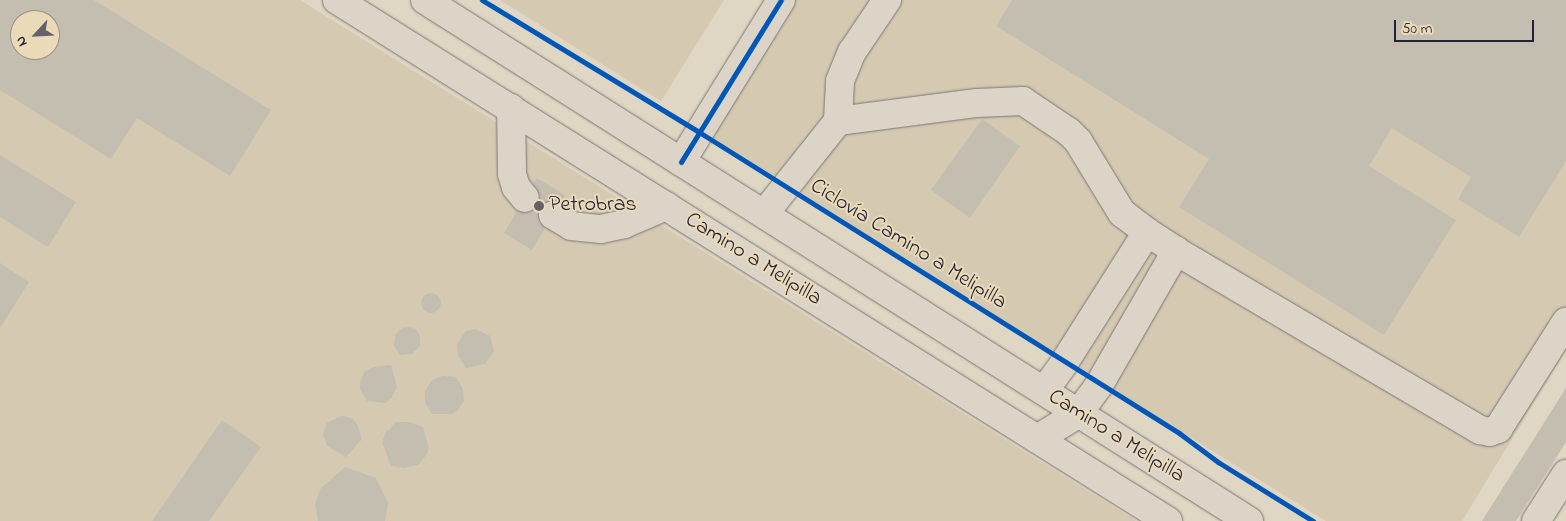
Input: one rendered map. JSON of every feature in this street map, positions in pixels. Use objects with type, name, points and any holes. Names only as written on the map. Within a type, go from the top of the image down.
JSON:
[{"type":"main road","name":"Camino a Melipilla","points":[[337,0],[1168,521]]},
{"type":"main road","points":[[681,162],[781,0]]},
{"type":"main road","points":[[764,214],[838,121],[840,81],[852,52],[887,0]]},
{"type":"main road","name":"Camino a Melipilla","points":[[433,2],[681,162],[1249,521]]},
{"type":"main road","points":[[838,121],[977,103],[1023,100],[1069,132],[1078,141],[1122,213],[1147,232],[1176,251],[1480,430],[1490,432],[1498,429],[1566,322]]},
{"type":"main road","points":[[511,108],[512,174],[516,187],[525,198]]},
{"type":"main road","points":[[553,215],[571,226],[601,230],[624,224],[666,206]]},
{"type":"main road","points":[[1044,391],[1064,363],[1147,232]]},
{"type":"main road","points":[[1037,439],[1078,414],[1098,384],[1176,251]]},
{"type":"main road","points":[[1536,521],[1566,474]]},
{"type":"shaded area","points":[[0,0],[300,0],[1136,521],[0,521]]},
{"type":"shaded area","points":[[500,0],[724,0],[661,101]]},
{"type":"shaded area","points":[[791,0],[1566,0],[1566,350],[1462,521],[1326,521],[703,136]]},
{"type":"building","points":[[0,0],[94,0],[271,110],[230,176],[137,118],[111,159],[0,90]]},
{"type":"building","points":[[1012,0],[1566,0],[1566,161],[1519,237],[1458,199],[1471,177],[1392,128],[1369,166],[1456,220],[1384,335],[1179,207],[1209,159],[996,26]]},
{"type":"building","points":[[982,119],[1020,146],[970,218],[931,190]]},
{"type":"building","points":[[0,155],[76,202],[48,247],[0,217]]},
{"type":"building","name":"Petrobras","points":[[537,178],[565,195],[561,202],[554,199],[546,201],[539,207],[537,214],[539,222],[545,228],[532,250],[504,233],[517,211],[528,213],[535,210],[539,204],[540,195],[533,183]]},
{"type":"building","points":[[0,263],[29,282],[0,328]]},
{"type":"building","points":[[431,293],[438,296],[441,303],[438,310],[431,313],[424,310],[421,303],[424,296]]},
{"type":"building","points":[[402,328],[416,329],[420,336],[420,346],[412,354],[400,355],[394,346],[395,335]]},
{"type":"building","points":[[476,329],[490,336],[494,351],[485,364],[466,368],[458,355],[457,344],[466,331]]},
{"type":"building","points":[[391,365],[397,387],[392,397],[386,403],[367,401],[360,389],[364,372],[374,367]]},
{"type":"building","points":[[443,376],[456,377],[463,389],[464,401],[457,411],[451,414],[432,414],[425,403],[425,391],[432,380]]},
{"type":"building","points":[[1566,388],[1566,442],[1516,521],[1482,521]]},
{"type":"building","points":[[344,416],[353,419],[358,426],[362,439],[346,457],[327,446],[323,434],[327,423]]},
{"type":"building","points":[[222,420],[261,447],[209,521],[152,521]]},
{"type":"building","points":[[395,422],[410,422],[423,427],[429,448],[427,454],[418,465],[405,468],[391,466],[382,442],[387,430]]},
{"type":"building","points":[[345,467],[376,478],[388,503],[385,521],[318,521],[315,504],[321,488]]},
{"type":"cycle path","name":"Ciclovía Camino a Melipilla","points":[[482,0],[699,132],[1179,433],[1218,462],[1313,521]]},
{"type":"cycle path","points":[[681,162],[781,0]]},
{"type":"place","name":"Petrobras","points":[[539,206]]}]
